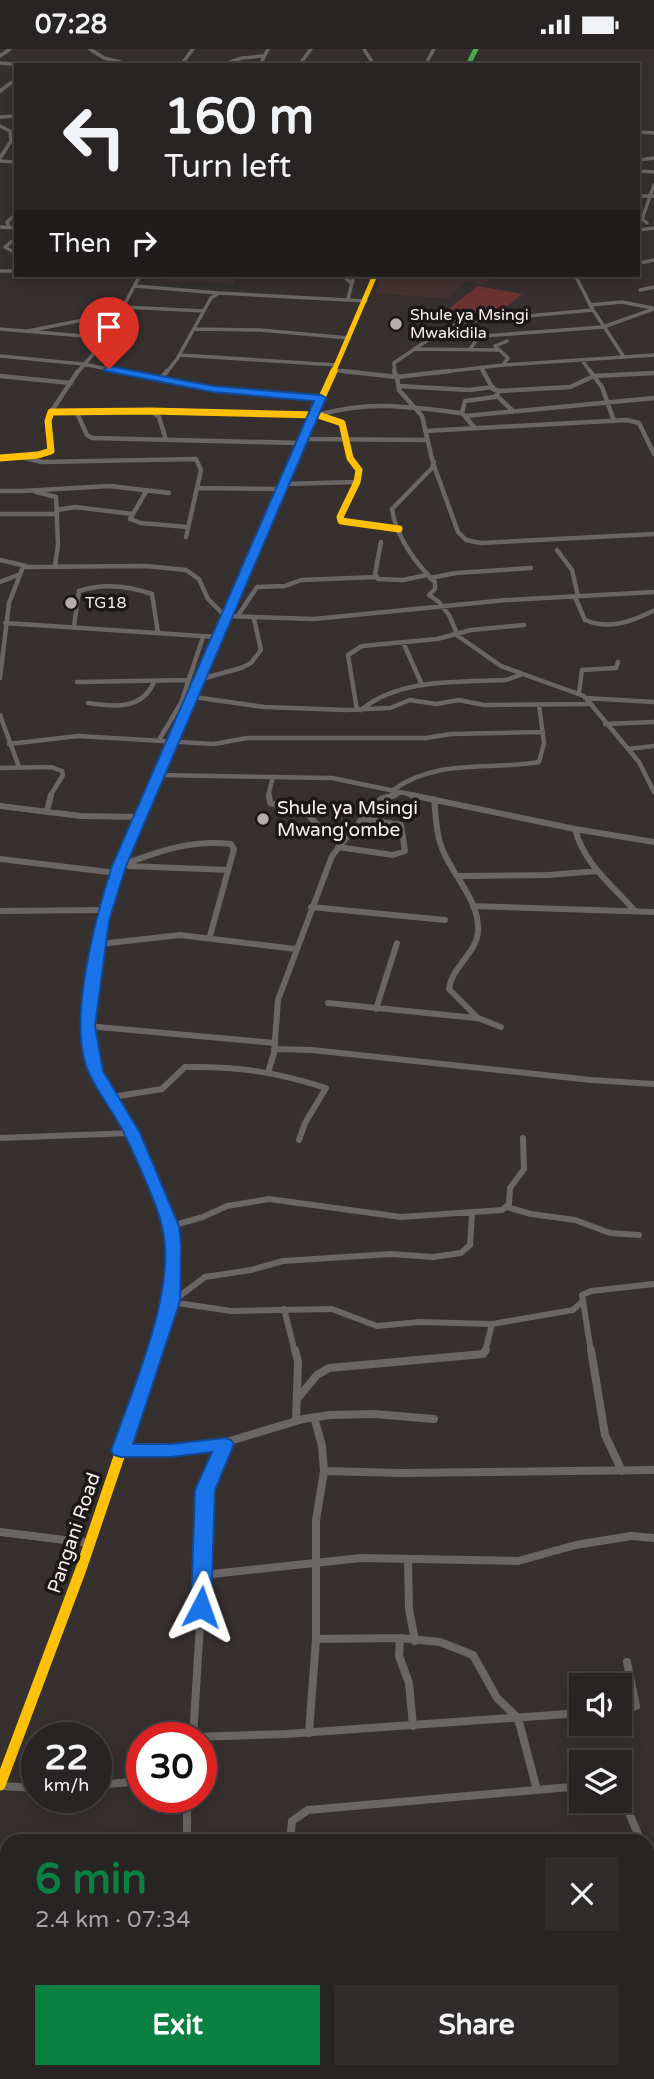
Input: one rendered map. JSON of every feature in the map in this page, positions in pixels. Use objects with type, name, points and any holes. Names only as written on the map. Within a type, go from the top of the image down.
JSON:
[{"type":"main road","name":"Pangani Road","points":[[0,1785],[89,1543],[171,1301],[171,1226],[132,1133],[92,1061],[87,1026],[105,910],[118,869],[218,637],[231,617],[282,487],[316,415],[334,367],[366,301],[374,277]]},
{"type":"main road","points":[[0,458],[51,451],[48,421],[51,412],[316,415],[342,423],[350,458],[359,470],[340,517],[341,521],[399,529]]},
{"type":"street","points":[[0,56],[10,49]]},
{"type":"street","points":[[90,49],[104,58],[124,63]]},
{"type":"street","points":[[261,63],[267,50],[274,49]]},
{"type":"street","points":[[227,63],[263,56]]},
{"type":"street","points":[[0,129],[14,131]]},
{"type":"street","points":[[0,159],[10,142],[10,131]]},
{"type":"street","points":[[0,142],[10,142]]},
{"type":"street","points":[[654,185],[642,219],[654,226]]},
{"type":"street","points":[[9,227],[7,222],[14,216]]},
{"type":"street","points":[[640,223],[647,223]]},
{"type":"street","points":[[0,227],[14,228]]},
{"type":"street","points":[[14,240],[5,247],[14,252]]},
{"type":"street","points":[[51,412],[83,364],[107,338],[139,277]]},
{"type":"street","points":[[344,277],[351,283]]},
{"type":"street","points":[[348,299],[353,277]]},
{"type":"street","points":[[576,277],[590,305],[624,357]]},
{"type":"street","points":[[135,286],[146,289],[366,301]]},
{"type":"street","points":[[640,290],[654,286]]},
{"type":"street","points":[[130,293],[146,289]]},
{"type":"street","points":[[160,380],[180,355],[211,298],[219,293]]},
{"type":"street","points":[[590,305],[622,302],[654,309]]},
{"type":"street","points":[[28,331],[78,321],[123,307],[204,311]]},
{"type":"street","points":[[470,349],[476,340],[483,336],[534,335],[604,327],[633,319],[654,309]]},
{"type":"street","points":[[593,310],[490,321],[469,320],[442,331],[394,363],[393,369],[401,395],[421,413],[427,440],[459,534],[473,543],[654,534]]},
{"type":"street","points":[[0,329],[107,338]]},
{"type":"street","points":[[194,329],[261,330],[349,338]]},
{"type":"street","points":[[503,365],[508,358],[495,346],[506,341]]},
{"type":"street","points":[[415,349],[500,350]]},
{"type":"street","points":[[180,355],[334,367],[397,377],[503,365],[654,355]]},
{"type":"street","points":[[0,356],[83,364],[229,391],[321,398]]},
{"type":"street","points":[[582,360],[594,376],[614,421]]},
{"type":"street","points":[[481,367],[513,411]]},
{"type":"street","points":[[475,428],[463,414],[465,401],[498,393],[570,387],[594,376],[654,373]]},
{"type":"street","points":[[0,376],[71,383]]},
{"type":"street","points":[[398,386],[469,390],[493,387]]},
{"type":"street","points":[[316,415],[349,407],[414,407],[463,414],[654,398]]},
{"type":"street","points":[[77,413],[87,435],[92,438],[427,440]]},
{"type":"street","points":[[155,414],[166,440]]},
{"type":"street","points":[[425,431],[614,421],[639,423],[654,454]]},
{"type":"street","points":[[22,457],[42,462],[196,459],[201,470],[186,537]]},
{"type":"street","points":[[434,462],[432,468],[392,509],[392,517],[410,554],[436,587],[429,595],[442,607],[457,634],[501,666],[520,675],[579,693],[639,762],[654,792]]},
{"type":"street","points":[[197,488],[282,487],[356,482]]},
{"type":"street","points":[[0,491],[110,486],[169,493]]},
{"type":"street","points":[[147,490],[130,519],[141,523],[187,527]]},
{"type":"street","points":[[22,491],[55,497],[58,545],[55,566]]},
{"type":"street","points":[[0,514],[57,512],[75,507],[133,514]]},
{"type":"street","points":[[377,577],[376,562],[381,542]]},
{"type":"street","points":[[557,550],[572,570],[585,620],[592,623],[635,621],[653,611]]},
{"type":"street","points":[[0,560],[28,566],[146,566],[186,570],[199,579],[208,599],[231,617],[254,619],[334,617],[654,592]]},
{"type":"street","points":[[0,678],[5,623],[18,575],[21,568],[28,566]]},
{"type":"street","points":[[231,617],[260,586],[285,586],[301,580],[377,577],[384,580],[403,580],[531,568]]},
{"type":"street","points":[[0,582],[18,575]]},
{"type":"street","points":[[74,626],[79,591],[87,587],[107,587],[152,594],[153,617],[158,633]]},
{"type":"street","points":[[201,679],[251,663],[261,650],[254,619]]},
{"type":"street","points":[[5,623],[218,637]]},
{"type":"street","points":[[359,710],[348,655],[362,646],[450,637],[471,630],[524,625]]},
{"type":"street","points":[[159,740],[181,703],[203,637]]},
{"type":"street","points":[[403,642],[422,685]]},
{"type":"street","points":[[579,693],[582,670],[616,668],[618,662]]},
{"type":"street","points":[[359,710],[372,700],[422,685],[506,680],[520,675]]},
{"type":"street","points":[[78,682],[188,680]]},
{"type":"street","points":[[88,703],[131,705],[145,698],[154,682]]},
{"type":"street","points":[[194,697],[264,706],[359,710],[390,708],[410,700],[436,704],[459,700],[484,705],[539,705],[587,701],[654,702]]},
{"type":"street","points":[[393,790],[404,779],[436,769],[480,765],[515,767],[539,762],[545,756],[539,705]]},
{"type":"street","points":[[0,715],[1,728],[19,760],[19,767]]},
{"type":"street","points":[[605,724],[654,722]]},
{"type":"street","points":[[9,744],[78,736],[214,744],[247,738],[426,738],[452,734],[543,732]]},
{"type":"street","points":[[628,749],[654,747]]},
{"type":"street","points":[[0,768],[51,767],[62,771],[63,775],[51,794],[47,811]]},
{"type":"street","points":[[159,775],[332,778],[575,829],[654,842]]},
{"type":"street","points":[[273,777],[268,797],[270,803],[305,813],[317,824]]},
{"type":"street","points":[[269,1069],[275,1060],[274,1019],[278,1000],[311,907],[338,847],[381,799],[402,793]]},
{"type":"street","points":[[434,799],[440,844],[473,906],[479,928],[477,938],[449,980],[450,989],[478,1018]]},
{"type":"street","points":[[0,806],[141,817]]},
{"type":"street","points":[[338,847],[393,855],[405,851],[401,825],[363,819]]},
{"type":"street","points":[[575,829],[576,841],[586,860],[634,910]]},
{"type":"street","points":[[118,869],[172,846],[222,841],[231,844],[234,849],[210,936]]},
{"type":"street","points":[[0,859],[118,869],[228,870]]},
{"type":"street","points":[[459,876],[550,875],[598,871]]},
{"type":"street","points":[[473,906],[654,912]]},
{"type":"street","points":[[311,907],[444,920]]},
{"type":"street","points":[[0,911],[105,910]]},
{"type":"street","points":[[100,944],[180,935],[210,936],[296,949]]},
{"type":"street","points":[[376,1009],[397,943]]},
{"type":"street","points":[[328,1003],[478,1018],[501,1027]]},
{"type":"street","points":[[87,1026],[591,1080],[654,1084]]},
{"type":"street","points":[[112,1097],[162,1089],[168,1086],[179,1069],[185,1067],[269,1069],[292,1074],[306,1083],[326,1088],[305,1123],[299,1140]]},
{"type":"street","points":[[0,1138],[132,1133]]},
{"type":"street","points":[[507,1207],[510,1188],[524,1169],[523,1138]]},
{"type":"street","points":[[171,1226],[203,1217],[227,1206],[269,1199],[401,1217],[472,1214],[507,1207],[531,1214],[575,1220],[611,1233],[639,1235]]},
{"type":"street","points":[[171,1301],[205,1277],[251,1270],[283,1261],[391,1254],[433,1258],[461,1253],[470,1245],[472,1214]]},
{"type":"street","points":[[622,1471],[605,1434],[582,1295],[591,1291],[654,1284]]},
{"type":"street","points":[[171,1301],[231,1311],[332,1309],[372,1326],[421,1322],[492,1324],[555,1315],[573,1310],[583,1301]]},
{"type":"street","points":[[284,1308],[298,1361],[296,1420]]},
{"type":"street","points":[[297,1399],[317,1375],[329,1369],[483,1354],[492,1324]]},
{"type":"street","points":[[121,1451],[171,1450],[225,1444],[278,1430],[296,1420],[314,1417],[372,1413],[434,1419]]},
{"type":"street","points":[[309,1733],[316,1639],[316,1520],[324,1471],[322,1446],[314,1417]]},
{"type":"street","points":[[194,1722],[205,1490],[225,1444]]},
{"type":"street","points":[[324,1471],[654,1470]]},
{"type":"street","points":[[0,1532],[89,1543]]},
{"type":"street","points":[[203,1575],[361,1558],[518,1561],[576,1545],[631,1536],[654,1538]]},
{"type":"street","points":[[408,1559],[410,1609],[415,1641]]},
{"type":"street","points":[[316,1639],[400,1637],[415,1641],[440,1642],[473,1655],[497,1698],[518,1718],[537,1790]]},
{"type":"street","points":[[400,1637],[399,1656],[409,1683],[413,1726]]},
{"type":"street","points":[[627,1662],[629,1673]]},
{"type":"street","points":[[632,1686],[636,1706],[632,1709]]},
{"type":"street","points":[[217,1736],[309,1733],[569,1714]]},
{"type":"street","points":[[0,1785],[21,1787]]},
{"type":"street","points":[[290,1834],[289,1822],[293,1816],[308,1810],[569,1787]]},
{"type":"street","points":[[187,1813],[187,1834]]},
{"type":"street","points":[[630,1813],[638,1834]]},
{"type":"shaded area","points":[[165,277],[233,277],[234,284],[197,281],[168,283]]},
{"type":"shaded area","points":[[380,277],[495,277],[484,284],[465,281],[448,299],[376,293]]},
{"type":"shaded area","points":[[478,286],[522,294],[492,319],[447,310]]},
{"type":"traffic: fast","points":[[469,63],[476,49]]},
{"type":"traffic: fast","points":[[96,962],[102,921],[120,863],[298,450]]},
{"type":"traffic: slow","points":[[298,450],[374,277]]},
{"type":"traffic: slow","points":[[0,458],[38,455],[51,451],[48,421],[51,412],[151,411],[318,415],[342,423],[350,458],[359,470],[357,482],[340,517],[341,521],[399,529]]},
{"type":"traffic: slow","points":[[0,1785],[81,1569],[166,1318]]},
{"type":"traffic: jam","points":[[96,962],[87,1033],[95,1071],[132,1133],[171,1226],[171,1302],[166,1318]]},
{"type":"place","name":"Shule ya Msingi Mwakidila","points":[[396,324]]},
{"type":"place","name":"TG18","points":[[71,603]]},
{"type":"place","name":"Shule ya Msingi Mwang'ombe","points":[[263,819]]},
{"type":"route","points":[[109,369],[197,387],[321,398],[119,866],[102,921],[87,1026],[95,1071],[132,1133],[171,1226],[171,1301],[164,1315],[121,1451],[171,1450],[225,1444],[205,1490],[201,1607]]}]
